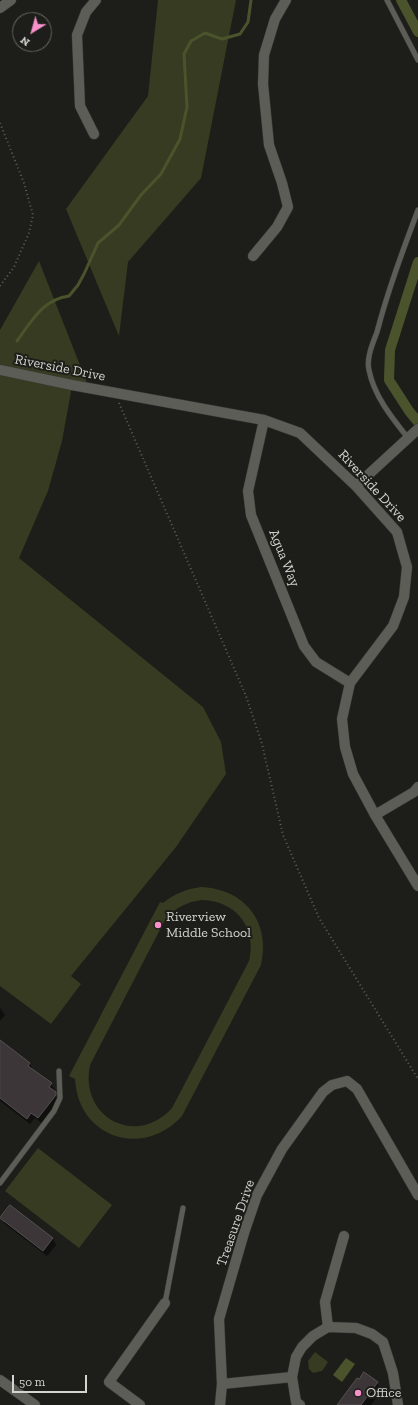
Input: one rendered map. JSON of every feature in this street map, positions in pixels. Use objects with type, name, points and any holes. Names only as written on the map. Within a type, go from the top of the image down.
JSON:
[{"type":"street","points":[[0,8],[10,0]]},
{"type":"street","points":[[94,134],[80,106],[77,35],[86,12],[96,0]]},
{"type":"street","points":[[253,256],[277,227],[288,207],[282,183],[269,145],[263,84],[264,55],[275,19],[286,0]]},
{"type":"street","name":"Riverside Drive","points":[[0,370],[264,420],[300,434],[356,486],[397,532],[407,567],[404,597],[393,626],[350,683],[342,719],[345,747],[353,774],[374,815],[418,886]]},
{"type":"street","name":"Agua Way","points":[[264,420],[248,491],[252,515],[304,646],[316,662],[350,683]]},
{"type":"street","points":[[356,486],[418,429]]},
{"type":"street","points":[[374,815],[414,792],[418,787]]},
{"type":"street","name":"Treasure Drive","points":[[220,1405],[222,1384],[219,1319],[244,1233],[257,1195],[282,1149],[322,1092],[332,1085],[347,1081],[357,1089],[418,1195]]},
{"type":"street","points":[[328,1327],[324,1302],[344,1236]]},
{"type":"street","points":[[140,1405],[109,1382],[165,1303]]},
{"type":"street","points":[[300,1405],[296,1402],[292,1377],[296,1357],[302,1347],[313,1336],[328,1327],[356,1328],[372,1334],[383,1342],[393,1373],[398,1405]]},
{"type":"street","points":[[222,1384],[292,1377]]},
{"type":"street","points":[[0,1380],[35,1405]]},
{"type":"lane","points":[[387,0],[418,60]]},
{"type":"lane","points":[[408,438],[391,416],[379,396],[373,385],[368,368],[370,354],[383,308],[396,268],[418,210]]},
{"type":"lane","points":[[0,1183],[54,1110],[60,1098],[60,1071]]},
{"type":"lane","points":[[165,1303],[183,1208]]},
{"type":"path","points":[[0,123],[24,182],[33,215],[29,233],[14,267],[0,286]]},
{"type":"path","points":[[115,393],[246,696],[262,744],[283,835],[319,918],[418,1079]]},
{"type":"shaded area","points":[[158,0],[236,0],[201,178],[128,262],[119,336],[66,209],[148,96]]},
{"type":"shaded area","points":[[39,261],[89,388],[72,386],[62,441],[48,491],[19,558],[203,707],[221,742],[226,774],[176,847],[71,976],[81,984],[51,1024],[0,986],[0,330]]},
{"type":"shaded area","points":[[201,887],[217,889],[230,894],[242,901],[251,911],[258,922],[262,935],[263,949],[261,965],[182,1116],[166,1129],[149,1137],[132,1139],[115,1136],[100,1128],[88,1116],[79,1099],[75,1079],[69,1076],[160,902],[163,903],[171,897]],"holes":[[[202,900],[225,905],[234,911],[247,927],[251,949],[249,961],[172,1108],[158,1120],[142,1125],[127,1126],[113,1121],[102,1112],[93,1099],[89,1083],[90,1065],[166,918],[178,908],[192,902]]]},
{"type":"shaded area","points":[[38,1148],[112,1205],[79,1248],[5,1191]]},
{"type":"shaded area","points":[[315,1352],[328,1362],[322,1371],[313,1373],[309,1369],[308,1361]]},
{"type":"shaded area","points":[[346,1358],[355,1364],[342,1382],[333,1375]]},
{"type":"building","points":[[0,1040],[30,1063],[28,1066],[52,1083],[49,1087],[56,1092],[56,1095],[38,1118],[31,1113],[27,1119],[0,1098]]},
{"type":"building","points":[[10,1205],[53,1238],[43,1251],[0,1218]]},
{"type":"building","name":"Office","points":[[364,1372],[378,1382],[361,1405],[337,1405],[357,1378],[359,1379]]},
{"type":"waterway","points":[[17,341],[38,312],[52,302],[69,296],[78,285],[98,243],[119,225],[141,195],[161,174],[180,139],[187,107],[184,54],[191,41],[205,33],[222,39],[240,34],[248,22],[251,0]]},
{"type":"waterway","points":[[401,0],[418,32]]},
{"type":"waterway","points":[[418,262],[390,350],[389,380],[418,422]]},
{"type":"place","name":"Riverview Middle School","points":[[158,925]]},
{"type":"place","name":"Office","points":[[358,1393]]}]
